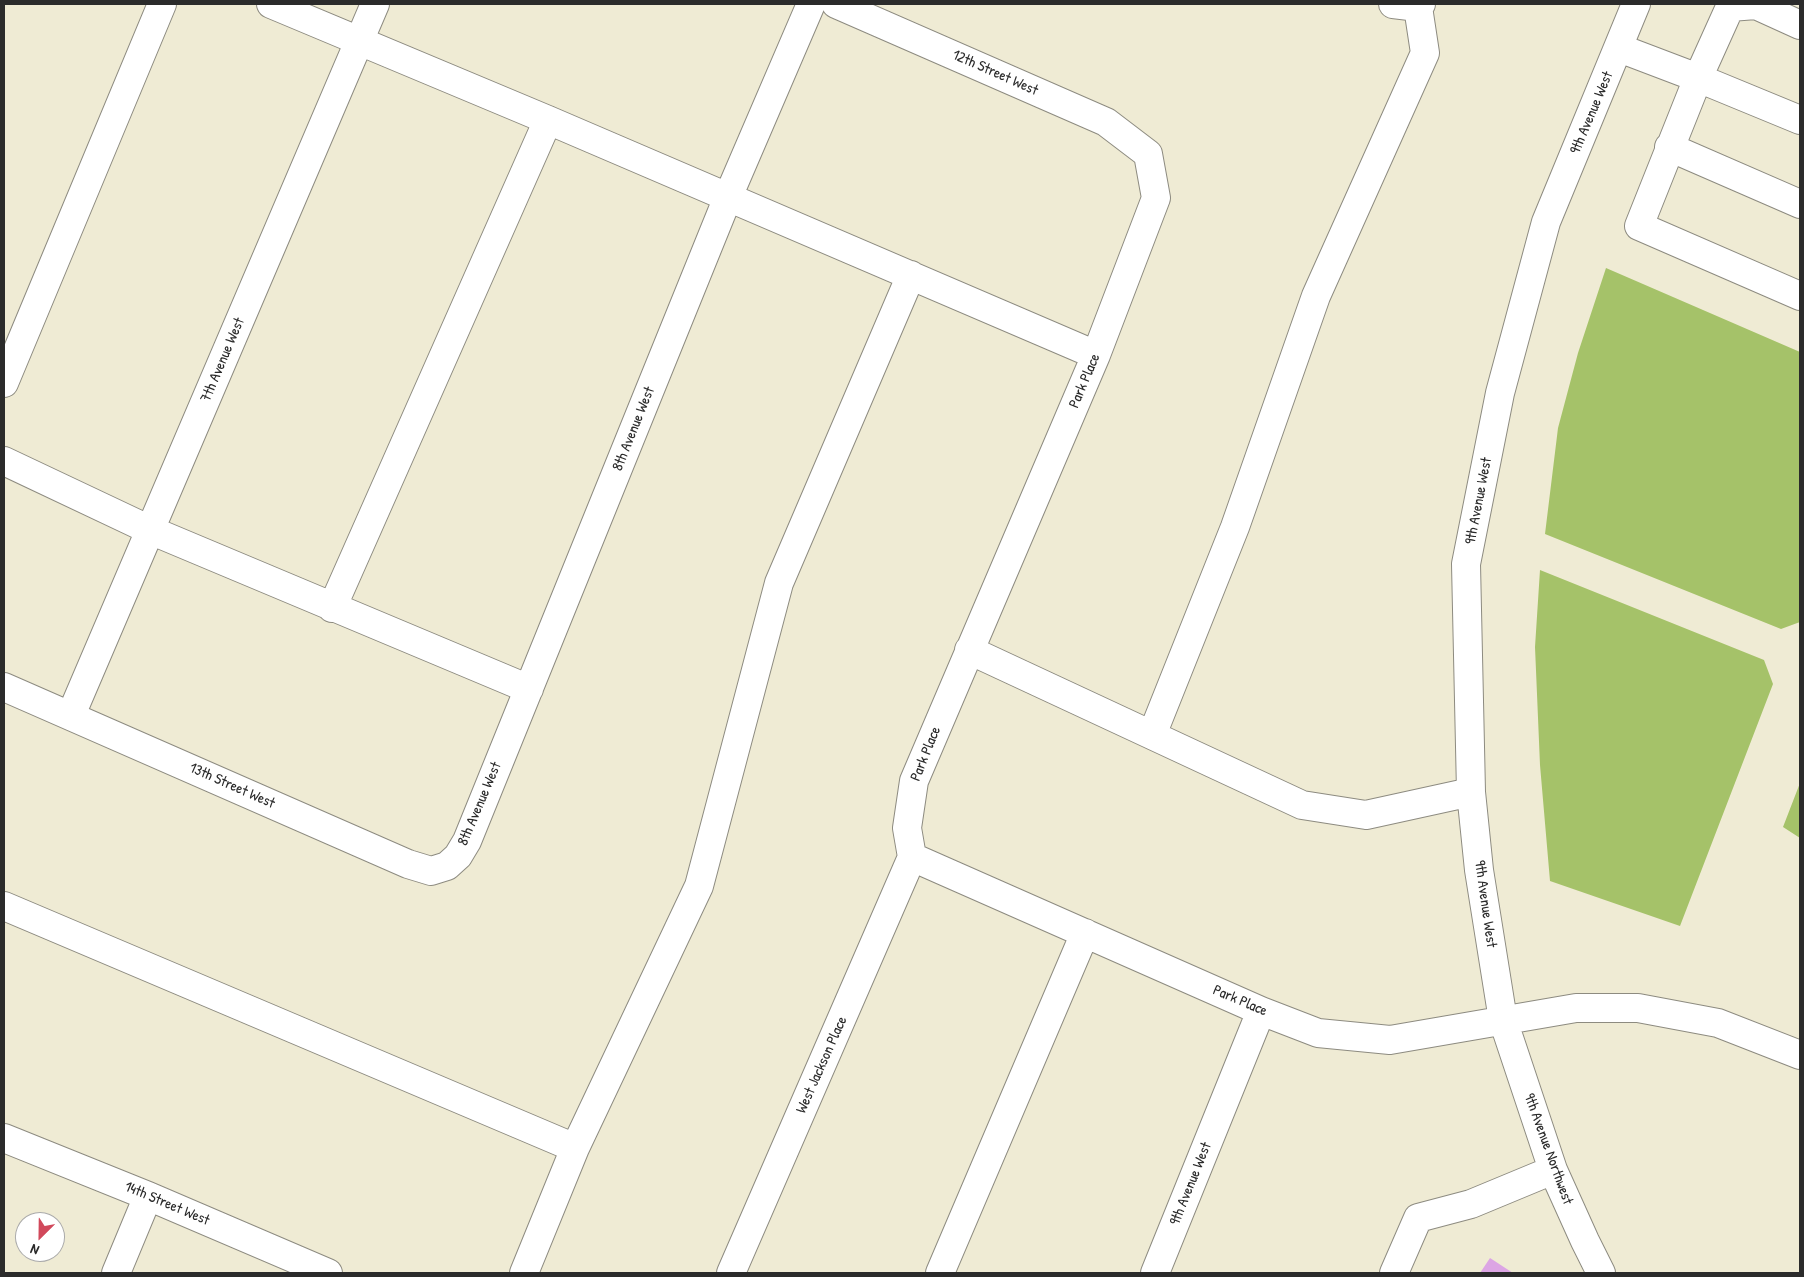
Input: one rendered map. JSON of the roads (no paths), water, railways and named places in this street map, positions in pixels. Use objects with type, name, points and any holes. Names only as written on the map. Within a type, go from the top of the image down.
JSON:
[{"type":"street","points":[[4,383],[162,4]]},
{"type":"street","points":[[271,4],[548,120],[1096,355]]},
{"type":"street","name":"7th Avenue West","points":[[71,715],[375,4]]},
{"type":"street","name":"8th Avenue West","points":[[458,856],[467,841],[728,197],[811,4]]},
{"type":"street","name":"12th Street West","points":[[836,4],[1106,122],[1148,154]]},
{"type":"street","name":"9th Avenue West","points":[[1503,1020],[1479,870],[1471,792],[1466,564],[1500,393],[1546,222],[1636,4]]},
{"type":"street","points":[[1152,735],[1235,527],[1316,296],[1425,53],[1411,5]]},
{"type":"street","points":[[1800,25],[1756,5],[1730,7],[1698,78],[1639,226],[1800,296]]},
{"type":"street","points":[[1619,48],[1800,120]]},
{"type":"street","points":[[332,608],[548,120]]},
{"type":"street","points":[[1670,147],[1800,204]]},
{"type":"street","name":"Park Place","points":[[1148,154],[1156,198],[1096,355],[914,781],[907,828],[912,857],[1261,1011],[1318,1033],[1390,1040],[1576,1008],[1638,1008],[1718,1023],[1800,1056]]},
{"type":"street","points":[[524,1273],[575,1148],[699,886],[779,583],[910,275]]},
{"type":"street","points":[[4,461],[150,530],[528,689]]},
{"type":"street","points":[[970,650],[1302,805],[1366,816],[1471,792]]},
{"type":"street","name":"13th Street West","points":[[4,688],[71,715],[408,864],[431,871],[447,866],[458,856]]},
{"type":"street","name":"West Jackson Place","points":[[731,1273],[912,857]]},
{"type":"street","points":[[4,906],[575,1148]]},
{"type":"street","points":[[940,1273],[1085,933]]},
{"type":"street","name":"9th Avenue West","points":[[1155,1273],[1261,1011]]},
{"type":"street","name":"9th Avenue Northwest","points":[[1503,1020],[1553,1170],[1601,1273]]},
{"type":"street","name":"14th Street West","points":[[4,1138],[148,1196],[328,1273]]},
{"type":"street","points":[[1394,1273],[1418,1218],[1471,1204],[1553,1170]]},
{"type":"street","points":[[116,1273],[148,1196]]}]
